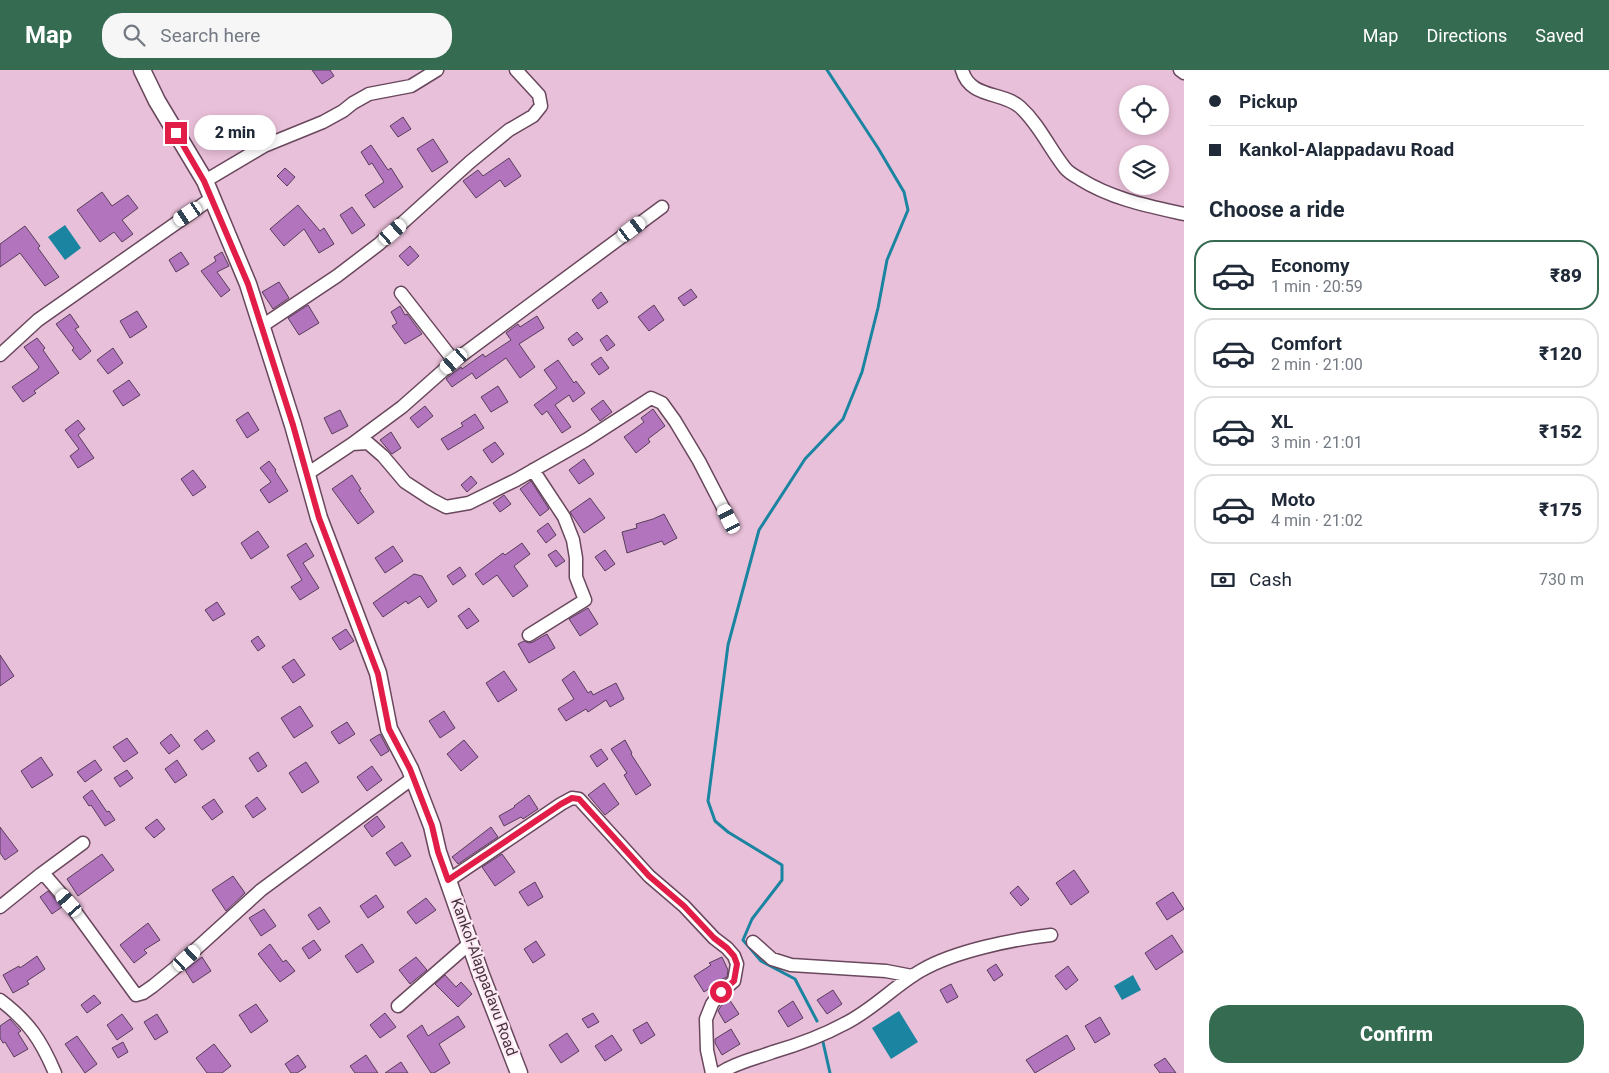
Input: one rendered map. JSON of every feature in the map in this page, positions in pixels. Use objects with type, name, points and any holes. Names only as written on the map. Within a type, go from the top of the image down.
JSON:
[{"type":"main road","name":"Kankol-Alappadavu Road","points":[[142,70],[157,101],[204,181],[248,284],[319,518],[378,674],[389,729],[413,778],[432,826],[438,852],[470,943],[519,1073]]},
{"type":"street","points":[[204,181],[264,146],[323,122],[370,94],[411,86],[437,70]]},
{"type":"street","points":[[262,326],[337,276],[380,244],[470,162],[509,130],[533,116],[542,106],[539,95],[516,70]]},
{"type":"street","points":[[962,70],[965,80],[973,88],[1018,106],[1036,125],[1066,170],[1083,181],[1118,198],[1184,214]]},
{"type":"street","points":[[1180,70],[1184,73]]},
{"type":"street","points":[[0,355],[38,320],[212,198]]},
{"type":"street","points":[[306,474],[352,444],[402,407],[454,361],[662,207]]},
{"type":"street","points":[[401,293],[454,361]]},
{"type":"street","points":[[352,444],[368,443],[383,456],[406,482],[446,507],[468,503],[533,470],[586,440],[651,398],[662,403],[675,421],[729,519]]},
{"type":"street","points":[[529,635],[584,600],[576,577],[576,558],[573,540],[564,517],[533,470]]},
{"type":"street","points":[[43,873],[69,903],[136,995],[143,993],[161,980],[261,890],[413,778]]},
{"type":"street","points":[[448,880],[552,809],[572,798],[579,799],[649,876],[684,906],[734,956],[737,964],[734,981],[721,992],[712,1004],[706,1019],[707,1050],[712,1073]]},
{"type":"street","points":[[0,907],[83,844]]},
{"type":"street","points":[[720,1073],[749,1058],[798,1044],[845,1024],[912,976],[941,960],[1001,944],[1051,935]]},
{"type":"street","points":[[753,942],[772,959],[791,966],[886,971],[912,976]]},
{"type":"street","points":[[398,1006],[470,943]]},
{"type":"street","points":[[1,1002],[30,1027],[44,1046],[55,1073]]},
{"type":"water","points":[[65,225],[81,248],[65,260],[48,237]]},
{"type":"water","points":[[1133,975],[1141,990],[1122,1000],[1114,986]]},
{"type":"water","points":[[899,1011],[918,1042],[891,1059],[872,1028]]},
{"type":"building","points":[[312,70],[330,70],[334,76],[322,84]]},
{"type":"building","points":[[403,117],[411,129],[398,137],[390,126]]},
{"type":"building","points":[[433,139],[448,162],[432,172],[417,149]]},
{"type":"building","points":[[371,145],[388,170],[391,168],[403,187],[374,208],[365,195],[384,182],[372,163],[369,165],[361,152]]},
{"type":"building","points":[[509,158],[521,176],[505,187],[500,180],[476,198],[463,181],[478,170],[483,176]]},
{"type":"building","points":[[285,168],[295,177],[287,186],[277,176]]},
{"type":"building","points":[[102,192],[112,206],[128,195],[138,208],[122,220],[133,234],[122,242],[114,232],[100,242],[77,210]]},
{"type":"building","points":[[298,205],[320,231],[324,228],[334,244],[319,253],[304,229],[284,246],[270,229]]},
{"type":"building","points":[[352,207],[365,225],[352,234],[340,215]]},
{"type":"building","points":[[25,226],[59,277],[45,286],[20,253],[0,267],[0,244]]},
{"type":"building","points":[[410,246],[419,256],[408,266],[399,256]]},
{"type":"building","points":[[181,252],[189,264],[176,272],[169,260]]},
{"type":"building","points":[[222,252],[229,266],[217,272],[230,290],[221,297],[201,271],[216,261],[214,257]]},
{"type":"building","points":[[279,282],[289,298],[273,309],[262,292]]},
{"type":"building","points":[[691,289],[697,297],[684,306],[678,298]]},
{"type":"building","points":[[601,292],[608,302],[598,309],[592,300]]},
{"type":"building","points":[[308,305],[319,323],[299,335],[288,318]]},
{"type":"building","points":[[654,305],[664,320],[649,331],[638,317]]},
{"type":"building","points":[[400,306],[405,315],[407,314],[422,334],[405,344],[392,326],[397,323],[391,312]]},
{"type":"building","points":[[137,311],[147,327],[130,338],[120,321]]},
{"type":"building","points":[[70,314],[79,327],[75,329],[91,351],[80,360],[72,350],[74,348],[56,324]]},
{"type":"building","points":[[537,316],[544,328],[519,344],[535,367],[520,378],[506,358],[476,379],[472,373],[452,387],[446,379],[453,373],[483,354],[485,357],[511,340],[506,333],[518,324],[520,327]]},
{"type":"building","points":[[577,332],[583,339],[573,346],[568,339]]},
{"type":"building","points":[[607,335],[615,345],[607,351],[600,340]]},
{"type":"building","points":[[37,338],[59,373],[34,391],[36,393],[23,402],[12,387],[39,367],[24,347]]},
{"type":"building","points":[[113,348],[123,363],[108,374],[97,360]]},
{"type":"building","points":[[601,357],[609,368],[599,375],[591,364]]},
{"type":"building","points":[[558,360],[574,383],[576,381],[585,393],[573,402],[569,395],[555,405],[571,427],[562,433],[547,411],[542,415],[534,405],[557,388],[544,370]]},
{"type":"building","points":[[129,380],[140,395],[123,406],[113,391]]},
{"type":"building","points":[[498,386],[508,402],[491,412],[481,397]]},
{"type":"building","points":[[603,400],[612,412],[600,421],[591,409]]},
{"type":"building","points":[[425,406],[433,416],[418,428],[410,418]]},
{"type":"building","points":[[653,409],[665,426],[648,439],[650,442],[636,453],[624,437],[644,422],[641,418]]},
{"type":"building","points":[[340,410],[348,426],[332,434],[324,418]]},
{"type":"building","points":[[248,412],[259,430],[247,438],[236,420]]},
{"type":"building","points":[[475,414],[484,428],[448,450],[441,439],[463,426],[461,423]]},
{"type":"building","points":[[78,420],[85,429],[78,435],[94,458],[78,468],[70,456],[79,449],[65,430]]},
{"type":"building","points":[[391,432],[401,448],[392,454],[380,440]]},
{"type":"building","points":[[495,442],[504,454],[492,463],[483,450]]},
{"type":"building","points":[[584,459],[594,474],[579,484],[569,470]]},
{"type":"building","points":[[269,461],[288,491],[269,503],[260,490],[271,482],[260,468]]},
{"type":"building","points":[[193,470],[206,487],[193,496],[181,479]]},
{"type":"building","points":[[352,475],[361,489],[359,490],[374,512],[358,524],[332,489]]},
{"type":"building","points":[[471,476],[477,483],[467,492],[461,485]]},
{"type":"building","points":[[531,481],[549,509],[540,516],[520,489]]},
{"type":"building","points":[[504,495],[511,504],[500,512],[493,503]]},
{"type":"building","points":[[590,498],[605,518],[584,533],[570,512]]},
{"type":"building","points":[[664,514],[677,538],[664,545],[662,541],[627,553],[622,532],[637,528],[636,524]]},
{"type":"building","points":[[548,523],[556,535],[546,543],[537,531]]},
{"type":"building","points":[[258,531],[269,547],[251,559],[241,543]]},
{"type":"building","points":[[306,543],[314,556],[303,563],[319,588],[300,600],[291,587],[302,580],[287,555]]},
{"type":"building","points":[[522,543],[530,554],[514,566],[528,586],[513,597],[497,575],[483,585],[475,574],[503,553],[505,555]]},
{"type":"building","points":[[393,546],[403,561],[385,573],[375,558]]},
{"type":"building","points":[[556,550],[565,561],[556,567],[548,555]]},
{"type":"building","points":[[605,550],[615,564],[605,571],[595,557]]},
{"type":"building","points":[[460,567],[466,576],[453,585],[447,576]]},
{"type":"building","points":[[414,574],[422,576],[437,601],[428,608],[420,596],[408,604],[406,601],[383,617],[373,603]]},
{"type":"building","points":[[217,602],[225,614],[213,621],[205,610]]},
{"type":"building","points":[[469,608],[479,621],[467,629],[458,616]]},
{"type":"building","points":[[588,608],[598,624],[580,636],[569,619]]},
{"type":"building","points":[[346,629],[354,641],[340,650],[332,638]]},
{"type":"building","points":[[547,634],[555,648],[529,663],[518,644],[524,641],[533,642]]},
{"type":"building","points":[[258,636],[265,646],[258,651],[251,641]]},
{"type":"building","points":[[0,655],[14,676],[0,686]]},
{"type":"building","points":[[294,659],[305,675],[293,683],[282,667]]},
{"type":"building","points":[[504,671],[517,690],[498,702],[486,683]]},
{"type":"building","points":[[574,671],[588,693],[591,691],[593,695],[616,683],[624,699],[610,707],[606,700],[588,712],[586,709],[566,721],[558,709],[574,699],[562,680]]},
{"type":"building","points":[[300,706],[313,726],[294,738],[281,718]]},
{"type":"building","points":[[444,711],[455,728],[440,738],[429,721]]},
{"type":"building","points":[[347,722],[355,734],[339,744],[331,732]]},
{"type":"building","points":[[207,730],[215,741],[202,750],[194,740]]},
{"type":"building","points":[[171,734],[180,746],[169,754],[160,743]]},
{"type":"building","points":[[380,734],[389,751],[381,756],[370,740]]},
{"type":"building","points":[[127,738],[138,753],[124,762],[113,747]]},
{"type":"building","points":[[464,740],[478,757],[461,771],[447,754]]},
{"type":"building","points":[[625,740],[631,754],[651,785],[636,795],[624,775],[627,773],[611,749]]},
{"type":"building","points":[[601,749],[608,759],[597,767],[590,756]]},
{"type":"building","points":[[258,752],[267,766],[258,772],[249,758]]},
{"type":"building","points":[[41,757],[53,775],[32,788],[21,771]]},
{"type":"building","points":[[95,760],[102,770],[85,782],[77,772]]},
{"type":"building","points":[[177,760],[187,775],[175,783],[165,769]]},
{"type":"building","points":[[306,762],[319,782],[302,793],[289,773]]},
{"type":"building","points":[[372,766],[382,780],[367,791],[357,777]]},
{"type":"building","points":[[127,770],[133,778],[120,787],[114,778]]},
{"type":"building","points":[[604,783],[619,804],[605,815],[588,795]]},
{"type":"building","points":[[92,790],[115,820],[105,826],[91,805],[89,806],[83,797]]},
{"type":"building","points":[[529,795],[538,809],[523,819],[521,817],[504,826],[499,816],[515,807]]},
{"type":"building","points":[[257,797],[266,809],[253,818],[245,806]]},
{"type":"building","points":[[214,799],[223,812],[212,820],[202,807]]},
{"type":"building","points":[[377,816],[385,827],[372,837],[364,826]]},
{"type":"building","points":[[157,819],[165,829],[154,838],[145,828]]},
{"type":"building","points":[[0,827],[18,851],[5,860],[0,853]]},
{"type":"building","points":[[491,827],[498,837],[458,864],[452,857]]},
{"type":"building","points":[[402,842],[411,856],[395,866],[386,853]]},
{"type":"building","points":[[102,854],[114,870],[78,896],[67,879]]},
{"type":"building","points":[[502,854],[515,872],[495,886],[482,867]]},
{"type":"building","points":[[1074,870],[1089,892],[1071,905],[1056,883]]},
{"type":"building","points":[[233,876],[245,893],[226,911],[212,890]]},
{"type":"building","points":[[535,882],[543,897],[528,906],[519,892]]},
{"type":"building","points":[[1018,886],[1029,899],[1021,906],[1010,893]]},
{"type":"building","points":[[48,891],[62,907],[52,914],[40,897]]},
{"type":"building","points":[[1173,892],[1184,909],[1167,920],[1156,903]]},
{"type":"building","points":[[376,895],[384,907],[368,918],[360,906]]},
{"type":"building","points":[[426,898],[436,910],[416,924],[407,912]]},
{"type":"building","points":[[320,907],[330,922],[318,930],[308,915]]},
{"type":"building","points":[[264,909],[276,926],[261,936],[249,918]]},
{"type":"building","points":[[148,923],[160,940],[144,950],[147,953],[134,963],[120,945]]},
{"type":"building","points":[[1172,935],[1183,952],[1156,970],[1145,953]]},
{"type":"building","points":[[314,940],[321,950],[309,959],[302,948]]},
{"type":"building","points":[[536,941],[545,955],[533,963],[524,949]]},
{"type":"building","points":[[270,944],[283,962],[286,960],[295,971],[280,982],[258,954]]},
{"type":"building","points":[[362,944],[374,962],[357,973],[345,956]]},
{"type":"building","points":[[37,956],[45,969],[27,981],[29,984],[13,993],[3,975],[19,966],[20,968]]},
{"type":"building","points":[[202,957],[211,971],[193,983],[185,970]]},
{"type":"building","points":[[416,957],[427,970],[410,984],[399,970]]},
{"type":"building","points":[[722,957],[728,970],[727,977],[712,984],[713,986],[704,992],[694,976],[711,965],[709,963]]},
{"type":"building","points":[[996,964],[1003,975],[994,981],[987,970]]},
{"type":"building","points":[[1068,966],[1078,980],[1066,990],[1055,976]]},
{"type":"building","points":[[445,975],[456,987],[461,982],[472,994],[458,1007],[435,984]]},
{"type":"building","points":[[951,984],[958,997],[947,1003],[940,990]]},
{"type":"building","points":[[833,990],[842,1004],[827,1014],[817,1000]]},
{"type":"building","points":[[94,995],[101,1003],[87,1013],[81,1005]]},
{"type":"building","points":[[729,999],[739,1014],[725,1023],[718,1011],[723,1003]]},
{"type":"building","points":[[793,1001],[803,1018],[788,1027],[778,1011]]},
{"type":"building","points":[[256,1004],[268,1021],[251,1033],[239,1015]]},
{"type":"building","points":[[385,1013],[396,1027],[380,1038],[370,1025]]},
{"type":"building","points":[[593,1013],[599,1022],[588,1028],[582,1019]]},
{"type":"building","points":[[122,1014],[133,1029],[117,1040],[107,1025]]},
{"type":"building","points":[[157,1014],[168,1032],[155,1040],[144,1022]]},
{"type":"building","points":[[458,1016],[465,1027],[439,1044],[450,1063],[431,1073],[407,1036],[422,1025],[428,1036]]},
{"type":"building","points":[[1100,1017],[1110,1034],[1095,1043],[1085,1026]]},
{"type":"building","points":[[10,1019],[21,1031],[18,1033],[28,1049],[14,1057],[5,1042],[3,1043],[0,1038],[0,1026]]},
{"type":"building","points":[[647,1022],[655,1035],[641,1044],[633,1030]]},
{"type":"building","points":[[731,1029],[740,1044],[722,1055],[715,1043],[715,1039]]},
{"type":"building","points":[[567,1033],[579,1051],[561,1063],[549,1045]]},
{"type":"building","points":[[612,1035],[622,1050],[605,1061],[595,1046]]},
{"type":"building","points":[[1067,1035],[1075,1049],[1035,1073],[1026,1060]]},
{"type":"building","points":[[77,1036],[97,1064],[85,1073],[65,1044]]},
{"type":"building","points":[[123,1042],[128,1052],[118,1058],[112,1048]]},
{"type":"building","points":[[214,1044],[231,1066],[222,1073],[207,1073],[196,1058]]},
{"type":"building","points":[[298,1055],[306,1067],[297,1073],[291,1073],[285,1064]]},
{"type":"building","points":[[366,1055],[378,1073],[355,1073],[350,1066]]},
{"type":"building","points":[[1165,1058],[1176,1073],[1160,1073],[1154,1065]]},
{"type":"building","points":[[401,1062],[408,1073],[385,1073]]},
{"type":"waterway","points":[[817,1021],[795,979],[761,961],[743,940],[752,919],[782,880],[782,865],[728,832],[715,821],[708,801],[728,645],[759,530],[805,459],[843,419],[862,372],[878,308],[887,260],[908,210],[904,192],[827,70]]},
{"type":"waterway","points":[[823,1042],[830,1073]]},
{"type":"route","points":[[176,133],[204,181],[248,284],[293,425],[319,518],[378,674],[389,729],[410,769],[432,826],[438,852],[448,880],[474,864],[544,814],[572,798],[579,799],[649,876],[684,906],[734,956],[737,964],[734,981],[721,992]]}]
